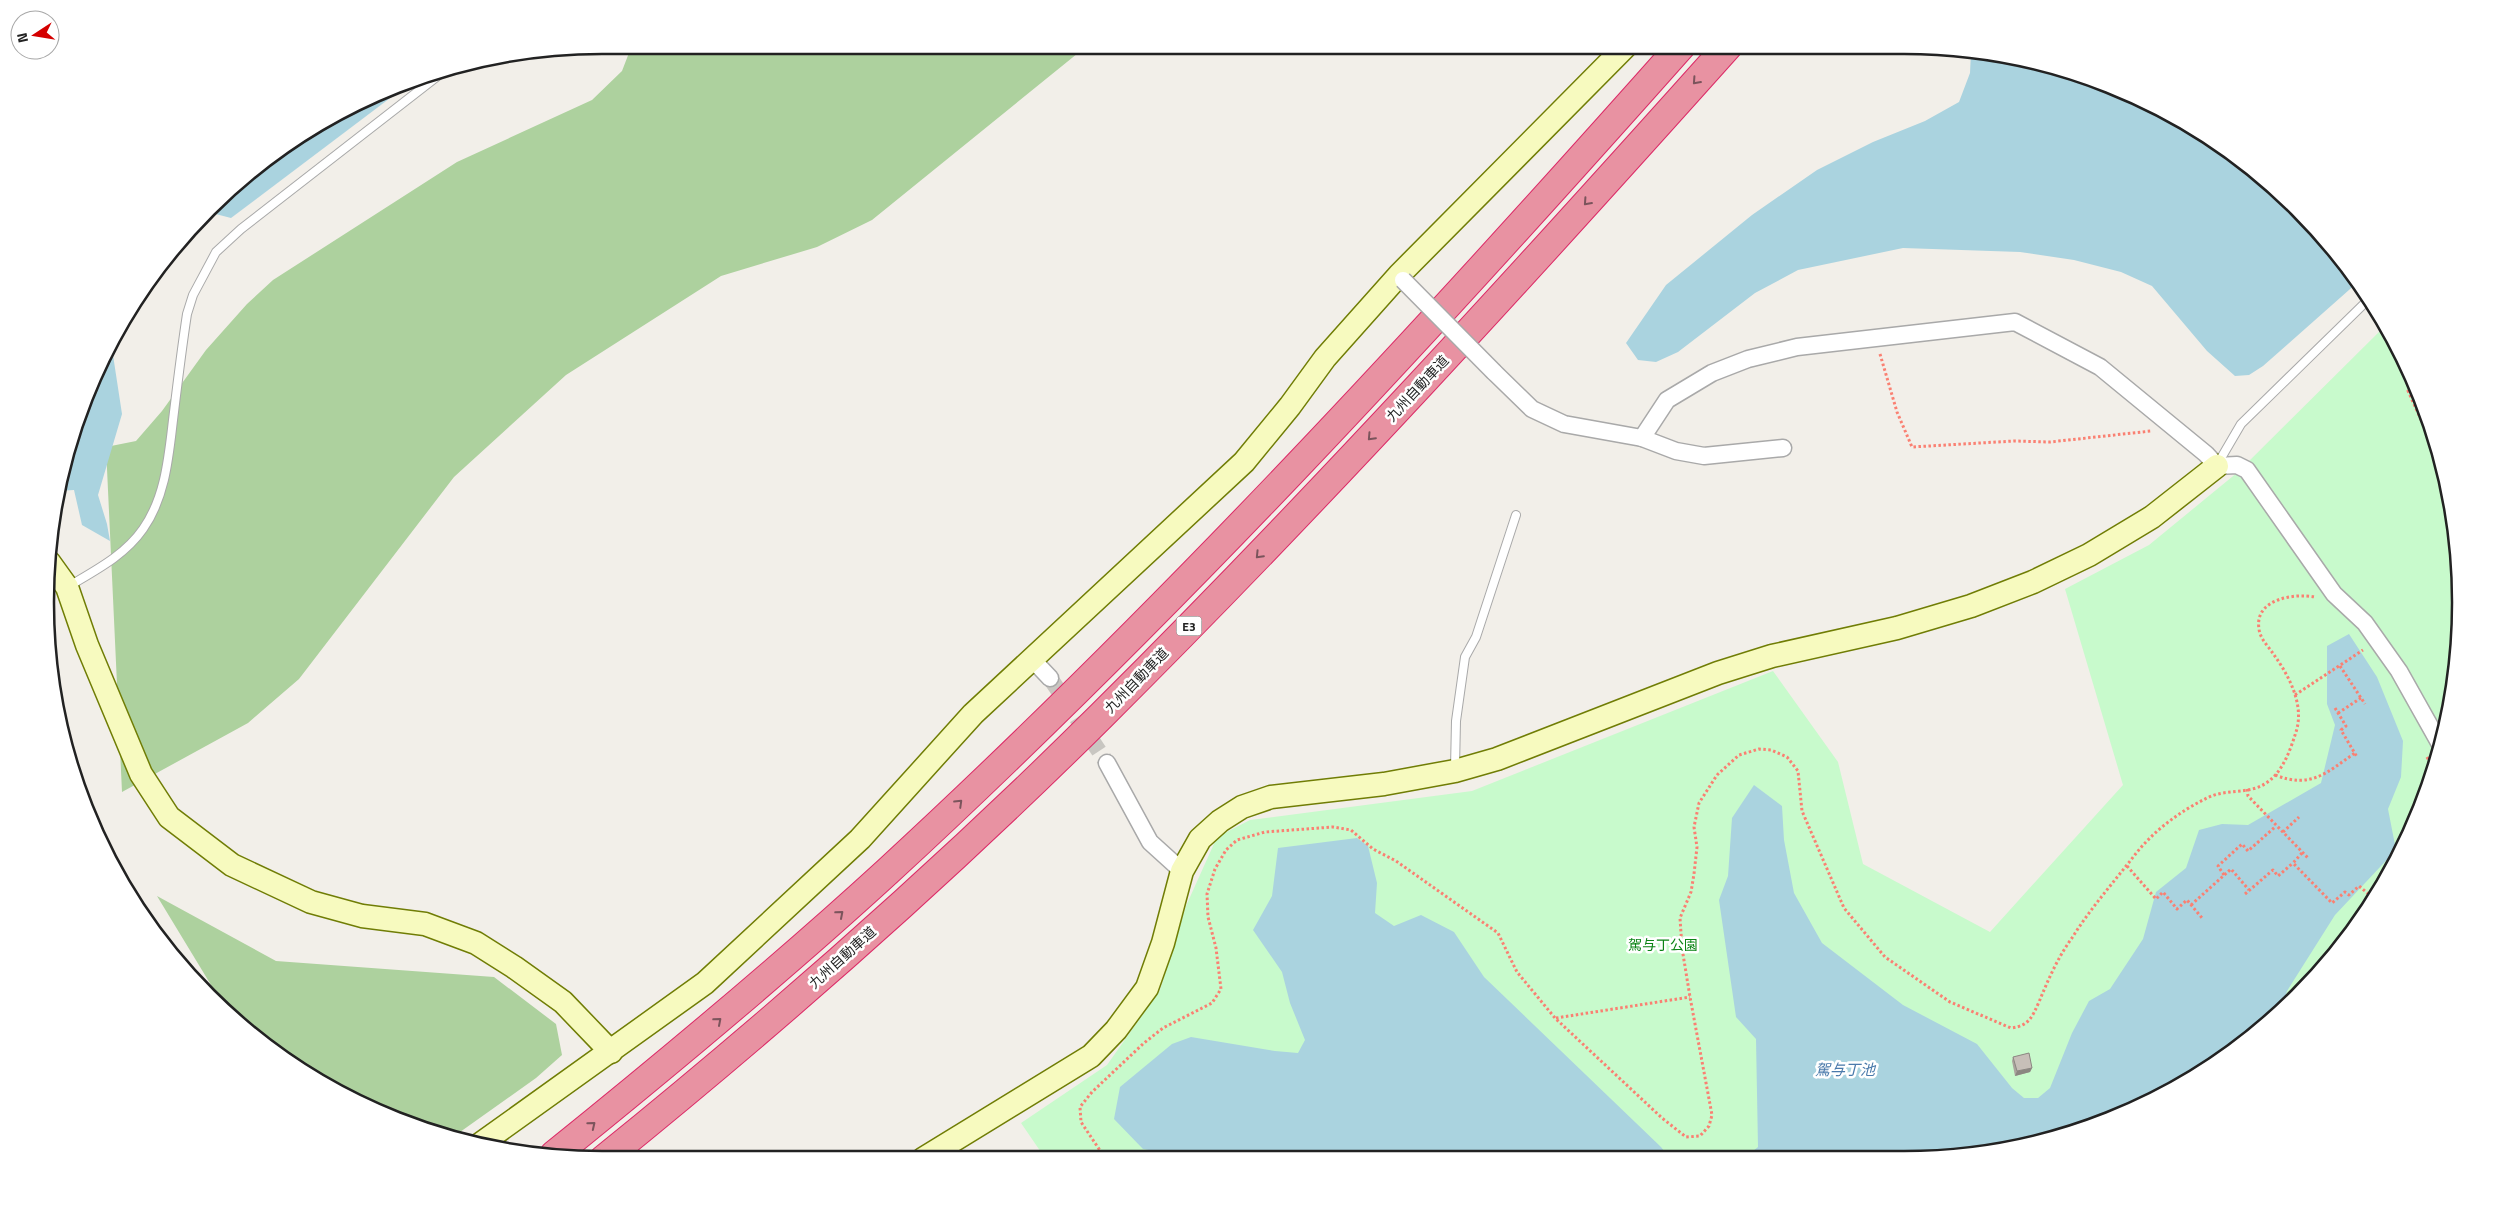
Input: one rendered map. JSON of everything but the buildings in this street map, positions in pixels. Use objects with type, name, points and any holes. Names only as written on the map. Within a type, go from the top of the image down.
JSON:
[{"type":"highway","name":"E3","points":[[561,1149],[699,1038],[887,872],[1078,690],[1269,497],[1397,362],[1674,54]]},
{"type":"highway","name":"九州自動車道","points":[[614,1151],[720,1065],[901,905],[1100,717],[1292,521],[1419,386],[1721,54]]},
{"type":"street","points":[[487,1139],[705,983],[846,852],[973,714],[1244,462],[1290,406],[1325,358],[1610,54]]},
{"type":"street","points":[[1401,277],[1532,408],[1564,424],[1642,438],[1676,451],[1704,456],[1783,448]]},
{"type":"street","points":[[1642,438],[1666,400],[1712,373],[1748,359],[1797,347],[2015,322],[2100,367],[2206,454],[2217,466]]},
{"type":"street","points":[[936,1151],[1091,1056],[1116,1030],[1147,988],[1163,943],[1182,871],[1200,839],[1220,821],[1242,807],[1271,797],[1384,784],[1455,771],[1497,759],[1718,673],[1772,656],[1897,628],[1971,606],[2033,582],[2089,555],[2152,517],[2217,466],[2237,465],[2247,470],[2334,594],[2365,623],[2399,671],[2436,737]]},
{"type":"street","points":[[55,570],[67,587],[86,645],[141,774],[169,817],[232,865],[311,902],[362,916],[425,924],[476,943],[563,1002],[611,1052]]},
{"type":"street","points":[[1032,659],[1050,678]]},
{"type":"street","points":[[1107,763],[1150,842],[1182,871]]},
{"type":"lane","points":[[67,587],[105,566],[128,547],[143,528],[155,506],[166,474],[187,314],[193,295],[216,252],[241,229],[431,81]]},
{"type":"lane","points":[[2217,466],[2241,424],[2364,304]]},
{"type":"lane","points":[[1455,771],[1456,721],[1465,657],[1476,637],[1516,515]]},
{"type":"path","points":[[1875,339],[1897,412],[1912,447],[2014,441],[2050,442],[2157,430],[2170,425]]},
{"type":"path","points":[[2409,391],[2419,415]]},
{"type":"path","points":[[1100,1151],[1081,1122],[1080,1108],[1092,1092],[1144,1043],[1163,1028],[1212,1003],[1221,989],[1216,948],[1208,917],[1207,894],[1222,856],[1237,840],[1265,832],[1333,827],[1351,830],[1373,849],[1396,861],[1498,933],[1517,972],[1555,1018],[1662,1118],[1686,1137],[1700,1136],[1709,1126],[1712,1115],[1682,948],[1680,918],[1691,892],[1694,874],[1697,847],[1694,826],[1699,803],[1709,786],[1739,755],[1759,749],[1771,750],[1787,757],[1798,771],[1802,811],[1844,908],[1885,957],[1950,1002],[2011,1028],[2022,1027],[2030,1021],[2050,977],[2071,938],[2146,841],[2180,815],[2208,797],[2256,788],[2275,775],[2288,758],[2298,726],[2298,701],[2283,669],[2262,639],[2258,628],[2260,615],[2274,600],[2301,595],[2318,598]]},
{"type":"path","points":[[2362,643],[2370,656]]},
{"type":"path","points":[[2295,696],[2365,648]]},
{"type":"path","points":[[2340,666],[2365,704]]},
{"type":"path","points":[[2338,713],[2361,698]]},
{"type":"path","points":[[2275,775],[2292,782],[2317,779],[2356,756],[2341,730],[2346,726],[2335,708]]},
{"type":"path","points":[[2424,752],[2429,761]]},
{"type":"path","points":[[2247,789],[2248,796],[2308,858]]},
{"type":"path","points":[[2283,832],[2299,817]]},
{"type":"path","points":[[2224,875],[2218,866],[2242,844],[2248,852],[2275,827]]},
{"type":"path","points":[[2245,894],[2273,870],[2278,876],[2302,853]]},
{"type":"path","points":[[2293,863],[2332,903],[2345,892],[2349,895],[2359,886],[2368,894]]},
{"type":"path","points":[[2127,866],[2156,899],[2163,892],[2177,909],[2187,900],[2202,918]]},
{"type":"path","points":[[2191,905],[2231,869],[2249,890]]},
{"type":"path","points":[[1555,1018],[1690,997]]},
{"type":"green space","points":[[629,54],[1077,54],[872,220],[817,247],[721,276],[566,375],[454,477],[299,679],[248,723],[122,792],[106,447],[136,441],[162,411],[206,350],[247,304],[273,280],[457,162],[592,100],[622,71]]},
{"type":"green space","name":"駕与丁公園","points":[[2380,331],[2396,360],[2423,426],[2434,460],[2442,495],[2451,567],[2451,638],[2448,674],[2434,745],[2423,779],[2396,845],[2360,907],[2339,937],[2292,991],[2238,1038],[2178,1078],[2146,1095],[2113,1109],[2046,1133],[1975,1147],[1939,1150],[1040,1151],[1021,1123],[1107,1065],[1160,990],[1186,906],[1217,837],[1250,820],[1472,791],[1773,671],[1838,762],[1863,864],[1990,932],[2123,785],[2065,589],[2149,545],[2238,472]]},
{"type":"green space","points":[[157,896],[276,961],[494,977],[556,1024],[562,1055],[536,1078],[459,1133],[393,1109],[360,1095],[328,1078],[268,1038],[215,992]]},
{"type":"water","points":[[1971,58],[2046,72],[2113,96],[2146,110],[2178,127],[2238,167],[2292,214],[2339,268],[2352,287],[2263,366],[2249,375],[2235,376],[2207,351],[2152,286],[2121,272],[2074,260],[2020,252],[1903,248],[1798,270],[1755,293],[1678,352],[1656,362],[1638,360],[1626,343],[1666,285],[1752,215],[1817,170],[1873,142],[1925,121],[1959,102],[1970,73]]},
{"type":"water","points":[[393,96],[231,218],[214,214],[268,167],[328,127],[360,110]]},
{"type":"water","points":[[113,355],[122,414],[98,495],[110,541],[82,525],[74,490],[65,491],[72,460],[83,426]]},
{"type":"water","name":"駕与丁池","points":[[2349,634],[2377,677],[2403,741],[2401,777],[2388,809],[2395,846],[2390,857],[2335,915],[2287,991],[2285,997],[2265,1015],[2238,1038],[2178,1078],[2146,1095],[2113,1109],[2046,1133],[1975,1147],[1939,1150],[1753,1151],[1758,1147],[1756,1039],[1736,1017],[1719,900],[1728,876],[1732,818],[1754,785],[1782,806],[1784,840],[1794,893],[1822,943],[1903,1005],[1977,1044],[2012,1088],[2024,1098],[2038,1098],[2050,1088],[2072,1033],[2089,1001],[2110,989],[2143,939],[2156,892],[2186,868],[2199,830],[2222,824],[2248,825],[2321,783],[2335,725],[2327,704],[2327,646]]},
{"type":"water","points":[[1357,838],[1368,846],[1377,883],[1375,913],[1394,926],[1421,915],[1454,932],[1484,977],[1664,1151],[1154,1151],[1143,1149],[1114,1119],[1120,1087],[1172,1044],[1191,1037],[1298,1053],[1305,1040],[1290,1003],[1282,972],[1253,930],[1272,896],[1278,848]]},
{"type":"tunnel","points":[[1050,678],[1107,763]]}]
